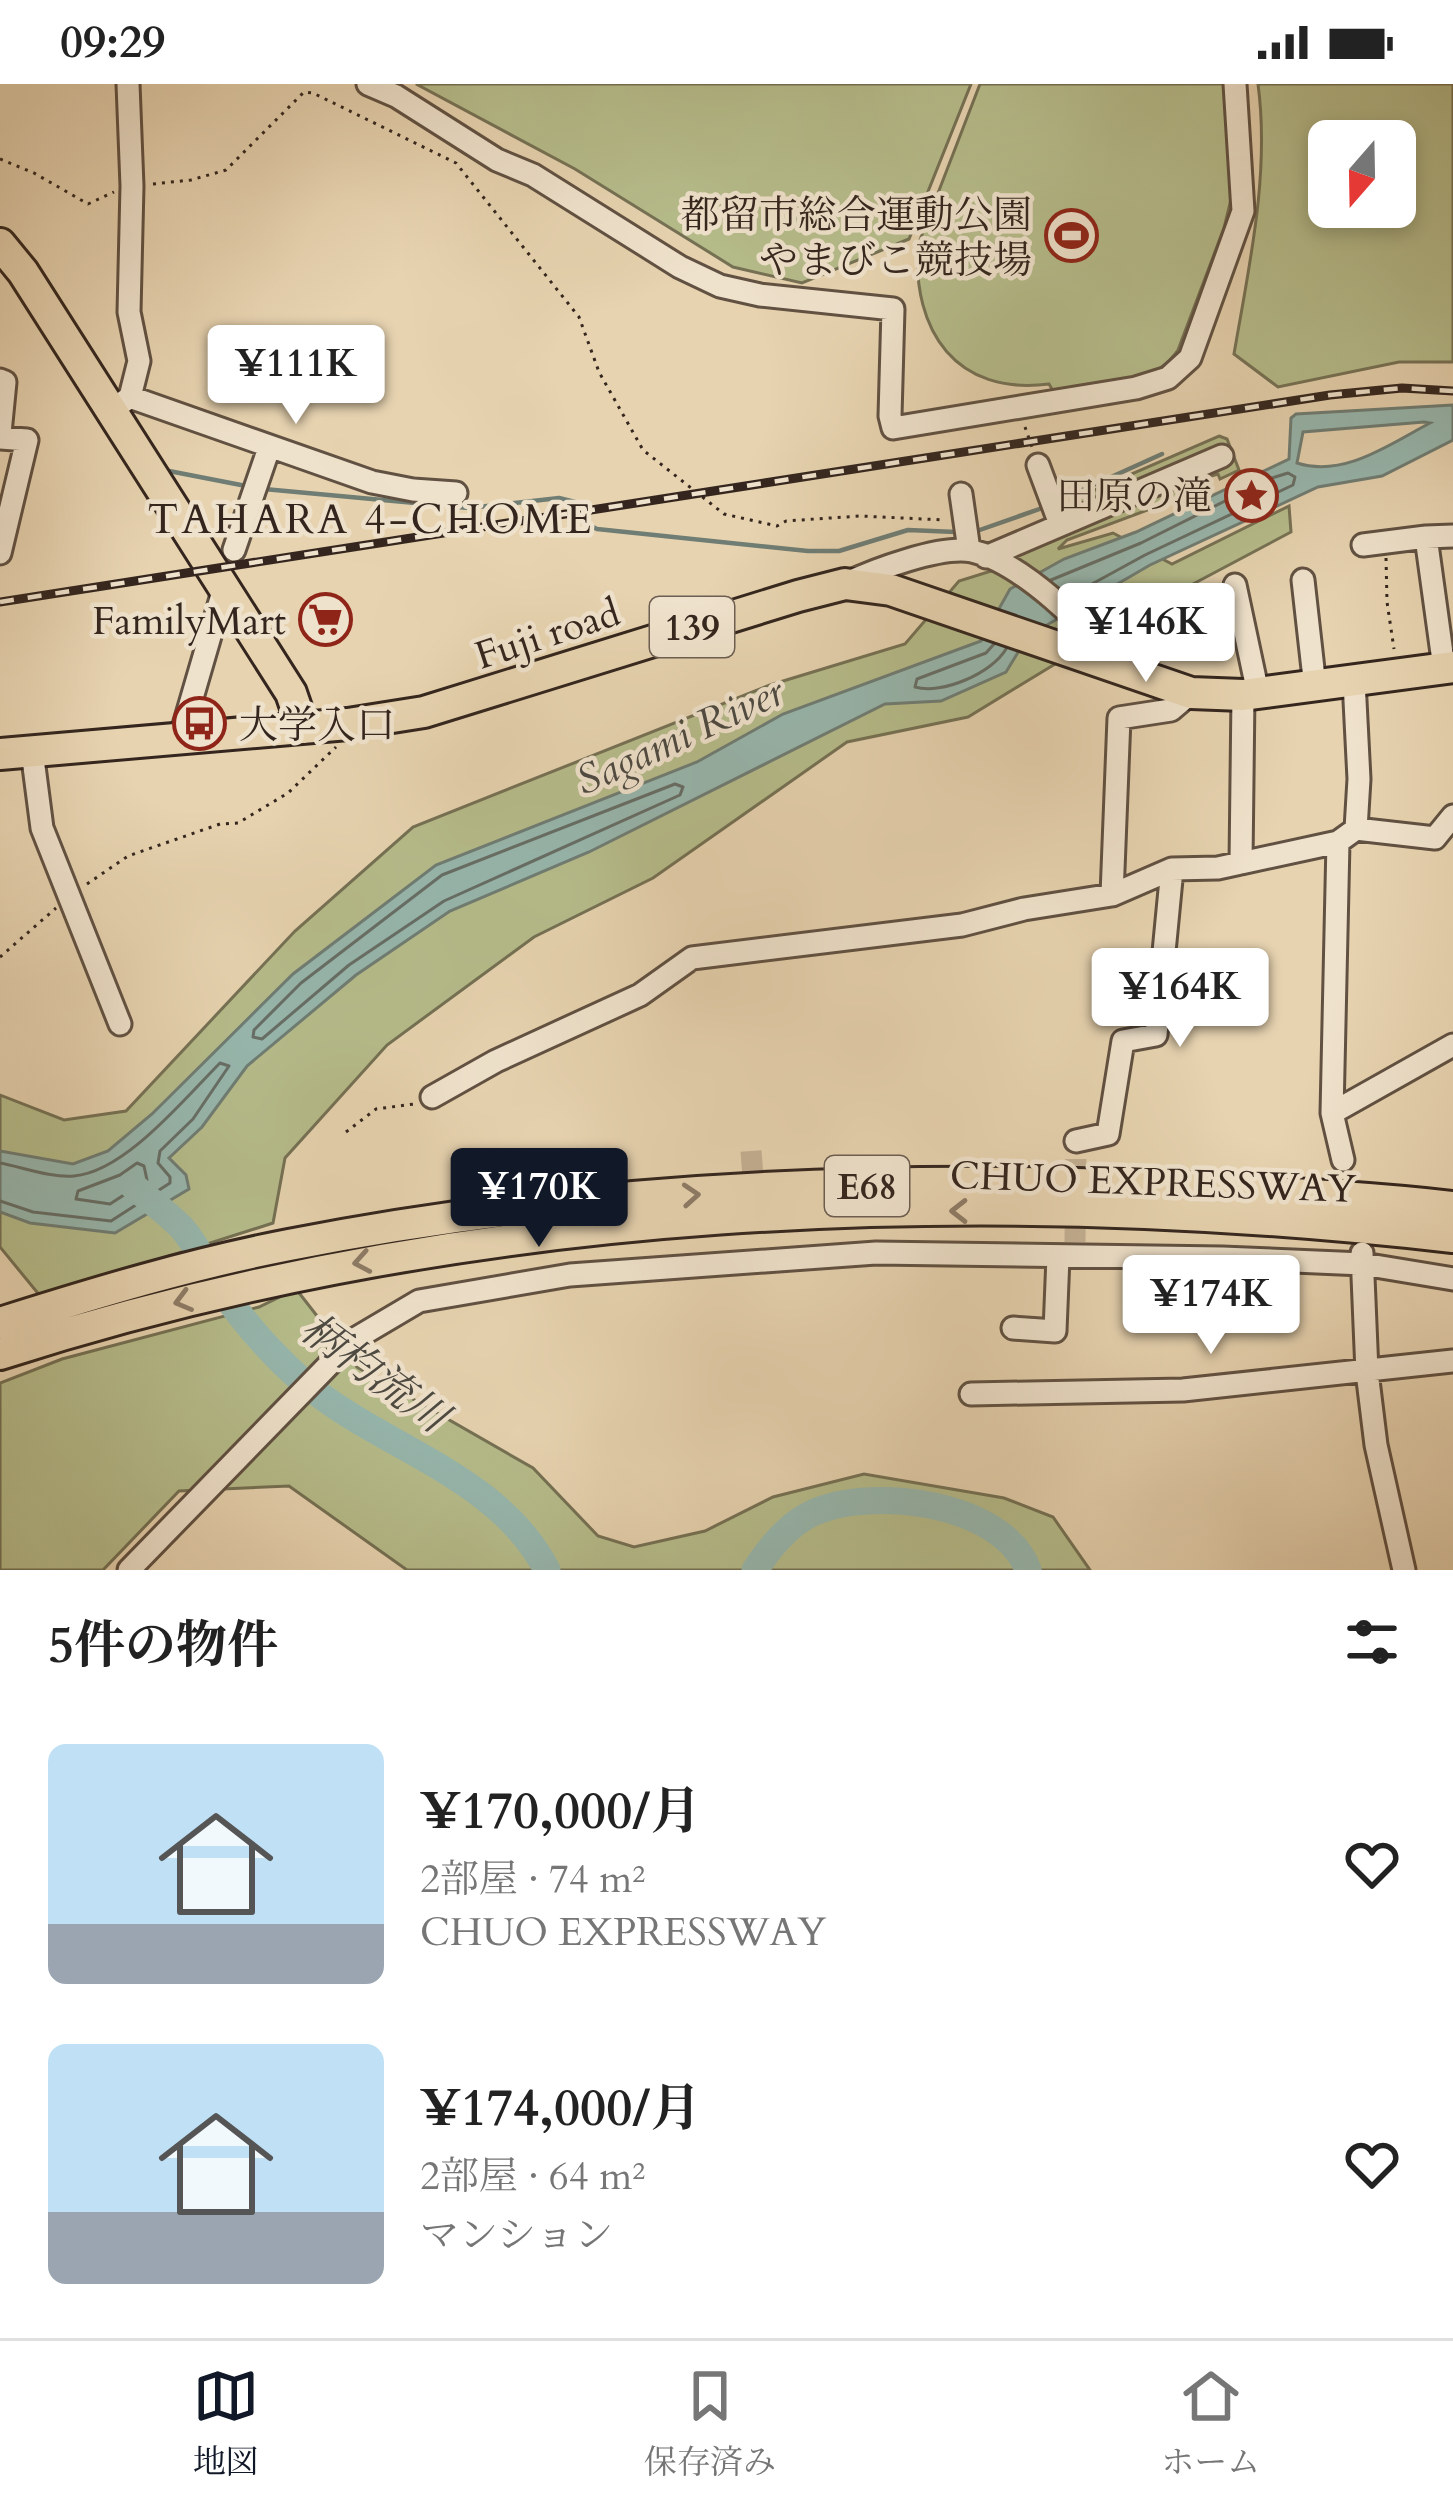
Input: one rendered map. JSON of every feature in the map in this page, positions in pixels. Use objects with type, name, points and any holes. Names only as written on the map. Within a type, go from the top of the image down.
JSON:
[{"type":"highway","points":[[0,244],[120,402],[224,588],[291,693],[303,728]]},
{"type":"highway","name":"Fuji road","points":[[0,754],[348,724],[424,712],[845,584],[891,590],[1077,641],[1118,668],[1191,693],[1250,694],[1449,668]]},
{"type":"highway","name":"CHUO EXPRESSWAY","points":[[290,1260],[470,1216],[636,1198],[796,1188],[1095,1184],[1453,1207]]},
{"type":"highway","name":"CHUO EXPRESSWAY","points":[[6,1336],[200,1266],[473,1245],[642,1225],[934,1211],[1094,1211],[1453,1237]]},
{"type":"street","points":[[128,84],[129,312],[139,361],[120,402],[372,482],[456,493]]},
{"type":"street","points":[[368,84],[720,286],[760,296],[893,309],[893,428],[1136,388],[1168,378],[1190,358],[1243,211],[1235,84]]},
{"type":"street","points":[[0,380],[5,382],[0,435],[27,440],[6,501],[0,553]]},
{"type":"street","points":[[234,550],[269,448]]},
{"type":"street","points":[[845,584],[1222,456]]},
{"type":"street","points":[[1038,464],[1056,510]]},
{"type":"street","points":[[961,494],[971,539],[1015,568],[1077,641]]},
{"type":"street","points":[[1363,544],[1453,536]]},
{"type":"street","points":[[1426,537],[1449,668]]},
{"type":"street","points":[[1303,580],[1316,687]]},
{"type":"street","points":[[1235,585],[1250,694],[1241,863]]},
{"type":"street","points":[[180,739],[224,588]]},
{"type":"street","points":[[1343,1160],[1332,1113],[1347,836],[1359,779],[1354,681]]},
{"type":"street","points":[[1112,896],[1119,718],[1171,710],[1191,693]]},
{"type":"street","points":[[32,751],[42,828],[120,1024]]},
{"type":"street","points":[[432,1096],[640,995],[692,958],[962,925],[1024,909],[1112,896],[1172,869],[1219,868],[1347,836],[1435,838],[1453,816]]},
{"type":"street","points":[[1076,1142],[1108,1134],[1123,1041],[1156,1035],[1172,869]]},
{"type":"street","points":[[1332,1113],[1453,1045]]},
{"type":"street","points":[[129,1570],[353,1340],[419,1301],[506,1283],[757,1250],[1363,1258],[1453,1279]]},
{"type":"street","points":[[1013,1328],[1054,1331],[1069,1252]]},
{"type":"street","points":[[1363,1258],[1367,1372],[1388,1509],[1404,1570]]},
{"type":"street","points":[[971,1394],[1183,1390],[1453,1361]]},
{"type":"path","points":[[0,159],[88,204],[132,186],[218,174],[238,160],[304,92],[313,93],[456,163],[579,317],[599,372],[643,450],[724,514],[778,526],[786,521],[860,516],[971,539]]},
{"type":"path","points":[[1019,408],[1038,464]]},
{"type":"path","points":[[1386,542],[1387,602],[1398,675]]},
{"type":"path","points":[[0,957],[69,896],[128,856],[220,824],[238,823],[294,788],[340,743],[348,724]]},
{"type":"path","points":[[346,1132],[376,1109],[410,1106],[432,1096]]},
{"type":"green space","points":[[416,84],[971,84],[909,239],[802,283],[733,267],[575,169]]},
{"type":"green space","name":"都留市総合運動公園 やまびこ競技場","points":[[980,84],[1229,84],[1233,191],[1224,228],[1178,350],[1154,372],[1123,384],[1055,394],[1049,384],[1016,385],[965,368],[932,330],[918,276],[918,245]]},
{"type":"green space","points":[[1258,84],[1453,84],[1453,362],[1399,362],[1278,387],[1234,354],[1256,220],[1261,152]]},
{"type":"green space","points":[[1219,436],[1227,439],[1239,470],[1220,479],[1218,474],[1188,483],[1185,496],[1067,540],[1058,549],[1113,533],[1172,564],[1289,506],[1291,532],[1144,610],[968,717],[847,742],[653,878],[534,937],[387,1045],[285,1158],[273,1223],[41,1297],[0,1247],[0,1095],[64,1120],[126,1111],[295,931],[413,827],[770,685],[905,644],[959,581],[1017,563],[1000,541],[1065,512],[1083,495]]},
{"type":"green space","points":[[296,1289],[357,1367],[533,1468],[598,1536],[634,1547],[705,1531],[773,1497],[864,1474],[1004,1498],[1053,1517],[1090,1570],[407,1570],[289,1486],[179,1491],[103,1570],[0,1570],[0,1383],[62,1359],[259,1307]]},
{"type":"water","points":[[1453,405],[1453,440],[1382,476],[1318,487],[1150,565],[1028,636],[1006,672],[941,701],[885,704],[589,852],[450,911],[356,975],[247,1066],[202,1127],[169,1158],[186,1175],[189,1189],[115,1233],[30,1223],[0,1212],[0,1151],[73,1164],[108,1151],[152,1114],[293,974],[436,865],[697,762],[783,714],[981,641],[1010,589],[1064,559],[1136,532],[1289,459],[1291,418]],"holes":[[[1430,423],[1349,462],[1332,466],[1297,463],[1303,432]]]},
{"type":"waterway","points":[[1058,501],[1162,454]]},
{"type":"waterway","points":[[169,471],[246,486]]},
{"type":"waterway","points":[[264,489],[469,508],[559,498],[575,502],[581,521],[597,529],[808,551],[839,551],[908,530],[956,532]]},
{"type":"waterway","points":[[974,532],[1048,506]]},
{"type":"waterway","name":"柄杓流川","points":[[132,1185],[181,1227],[239,1314],[290,1370],[332,1404],[468,1485],[525,1537],[547,1570]]},
{"type":"waterway","name":"柄杓流川","points":[[755,1570],[778,1540],[807,1516],[862,1501],[930,1505],[963,1514],[1014,1547],[1028,1570]]},
{"type":"tunnel","points":[[1075,1242],[1076,1141]]},
{"type":"tunnel","points":[[751,1151],[758,1240]]},
{"type":"railway","points":[[0,602],[1330,395],[1402,388],[1453,391]]},
{"type":"place","name":"都留市総合運動公園 やまびこ競技場","points":[[1071,236]]},
{"type":"place","name":"田原の滝","points":[[1251,495]]},
{"type":"place","name":"FamilyMart","points":[[325,620]]},
{"type":"place","name":"大学入口","points":[[200,724]]},
{"type":"district","name":"TAHARA 4-CHOME","points":[[371,518]]},
{"type":"water label","name":"Sagami River","points":[[679,735]]}]
